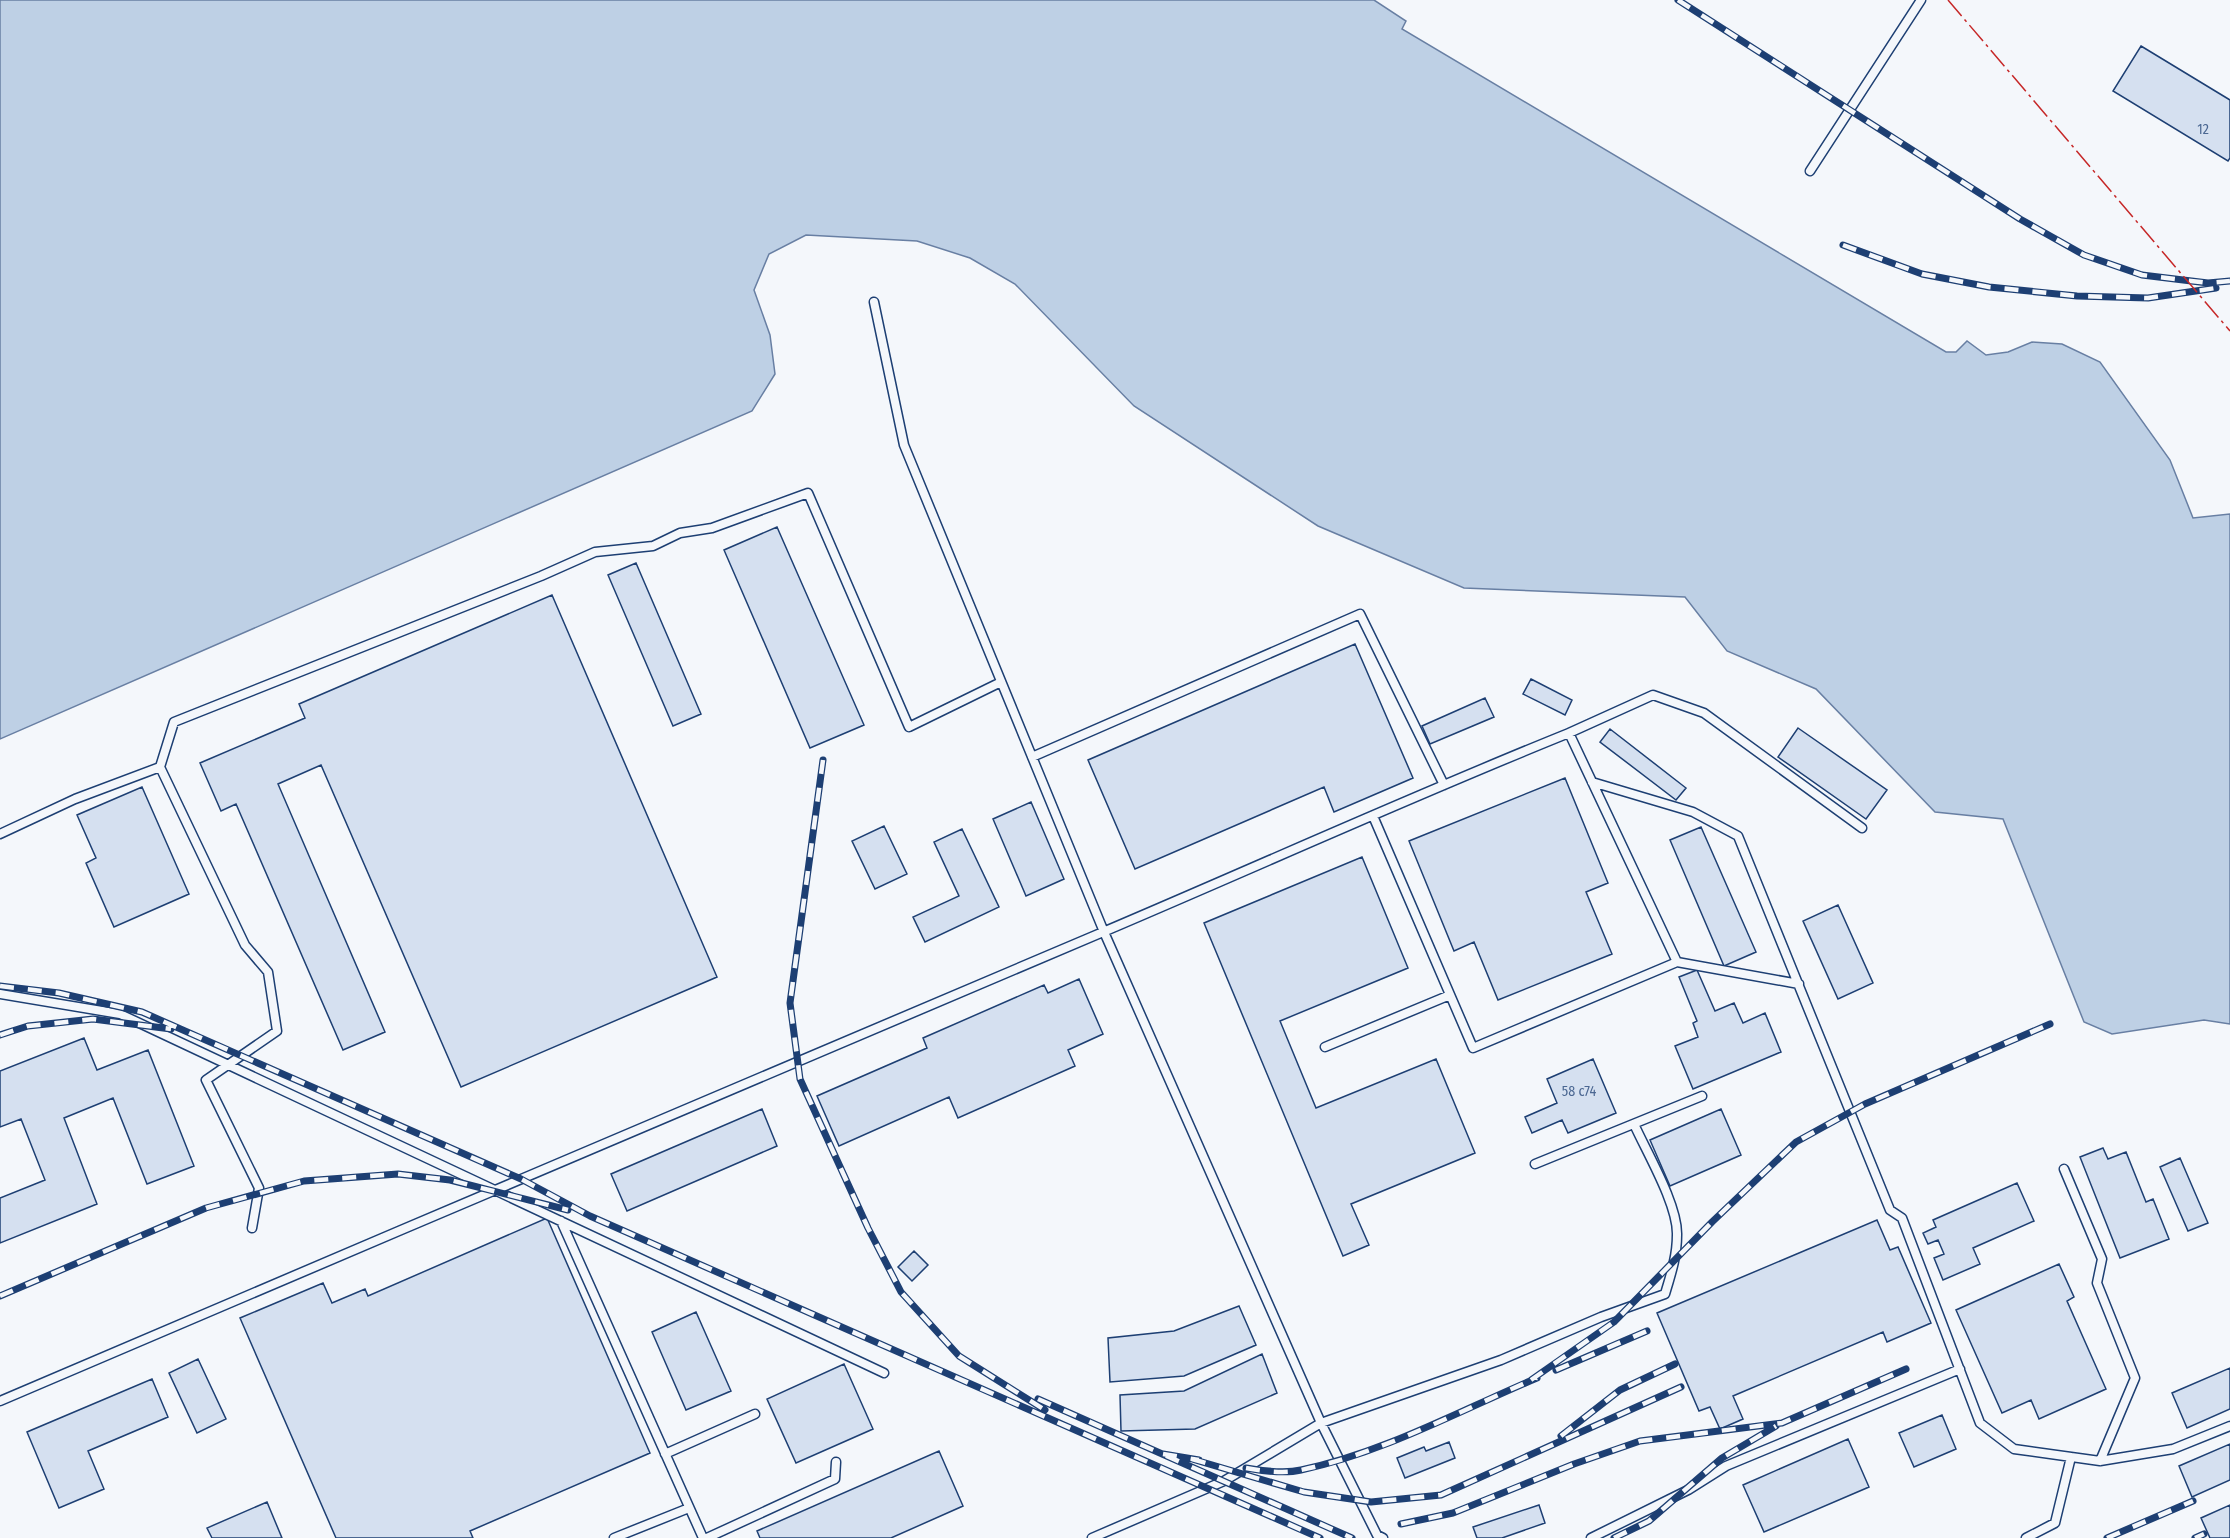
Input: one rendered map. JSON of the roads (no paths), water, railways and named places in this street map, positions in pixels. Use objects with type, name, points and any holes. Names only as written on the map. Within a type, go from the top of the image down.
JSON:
[{"type":"lane","points":[[1810,171],[1921,0]]},
{"type":"lane","points":[[874,302],[904,445],[1001,682],[1104,932],[1321,1423],[1377,1535],[1383,1538]]},
{"type":"lane","points":[[252,1228],[260,1188],[206,1080],[277,1031],[268,972],[245,945],[160,766],[174,722],[541,576],[595,552],[653,546],[680,532],[712,528],[808,493],[909,727],[1001,682]]},
{"type":"lane","points":[[1032,757],[1360,614],[1444,785]]},
{"type":"lane","points":[[0,1401],[1104,932],[1653,695],[1704,713],[1862,828]]},
{"type":"lane","points":[[1569,733],[1677,962]]},
{"type":"lane","points":[[0,834],[75,799],[160,766]]},
{"type":"lane","points":[[1592,782],[1693,812],[1738,836],[1890,1210],[1902,1218],[1980,1423],[2014,1449],[2100,1461],[2173,1449],[2230,1426]]},
{"type":"lane","points":[[1373,816],[1473,1048],[1677,962],[1799,984]]},
{"type":"lane","points":[[0,994],[120,1014],[884,1373]]},
{"type":"lane","points":[[1324,1047],[1450,995]]},
{"type":"lane","points":[[1535,1164],[1702,1096]]},
{"type":"lane","points":[[1092,1538],[1224,1481],[1321,1423],[1501,1360],[1601,1317],[1665,1294],[1674,1266],[1677,1233],[1673,1209],[1634,1124]]},
{"type":"lane","points":[[2064,1170],[2102,1259],[2097,1283],[2135,1378],[2100,1461]]},
{"type":"lane","points":[[561,1221],[689,1508],[705,1538],[835,1479],[836,1462]]},
{"type":"lane","points":[[1591,1538],[1688,1490],[1726,1466],[1960,1369]]},
{"type":"lane","points":[[665,1454],[754,1414]]},
{"type":"lane","points":[[2026,1538],[2055,1523],[2071,1457]]},
{"type":"lane","points":[[614,1538],[689,1508]]},
{"type":"water","points":[[0,0],[1374,0],[1406,21],[1402,29],[1946,352],[1956,352],[1967,341],[1986,355],[2008,352],[2032,342],[2062,344],[2100,362],[2170,460],[2193,518],[2230,514],[2230,1024],[2204,1020],[2112,1034],[2084,1022],[2003,819],[1935,812],[1816,689],[1727,651],[1685,597],[1464,588],[1318,526],[1134,406],[1015,284],[970,258],[917,241],[806,235],[769,254],[754,290],[770,335],[775,374],[752,411],[0,739]]},
{"type":"railway","points":[[1678,0],[2020,219],[2084,255],[2142,275],[2208,283],[2230,281]]},
{"type":"railway","points":[[1843,245],[1922,274],[1989,287],[2077,296],[2148,298],[2216,288]]},
{"type":"railway","points":[[823,760],[790,1003],[800,1079],[868,1228],[901,1292],[959,1356],[1045,1410]]},
{"type":"railway","points":[[0,986],[59,993],[142,1012],[521,1179],[590,1216],[1320,1538]]},
{"type":"railway","points":[[0,1035],[28,1026],[93,1019],[171,1029]]},
{"type":"railway","points":[[1531,1380],[1614,1322],[1712,1222],[1796,1142],[1865,1104],[2050,1024]]},
{"type":"railway","points":[[0,1296],[206,1208],[304,1181],[398,1174],[450,1180],[568,1210]]},
{"type":"railway","points":[[1556,1370],[1647,1331]]},
{"type":"railway","points":[[1561,1436],[1620,1390],[1675,1364]]},
{"type":"railway","points":[[1401,1524],[1453,1513],[1574,1464],[1640,1441],[1782,1423],[1906,1369]]},
{"type":"railway","points":[[1246,1468],[1288,1472],[1362,1453],[1421,1430],[1537,1378]]},
{"type":"railway","points":[[1192,1459],[1304,1492],[1371,1502],[1441,1495],[1681,1387]]},
{"type":"railway","points":[[1038,1399],[1352,1538]]},
{"type":"railway","points":[[1614,1538],[1649,1521],[1722,1458],[1776,1426]]},
{"type":"railway","points":[[1163,1454],[1199,1460]]},
{"type":"railway","points":[[2107,1538],[2193,1501]]},
{"type":"railway","points":[[2195,1538],[2204,1534]]}]
